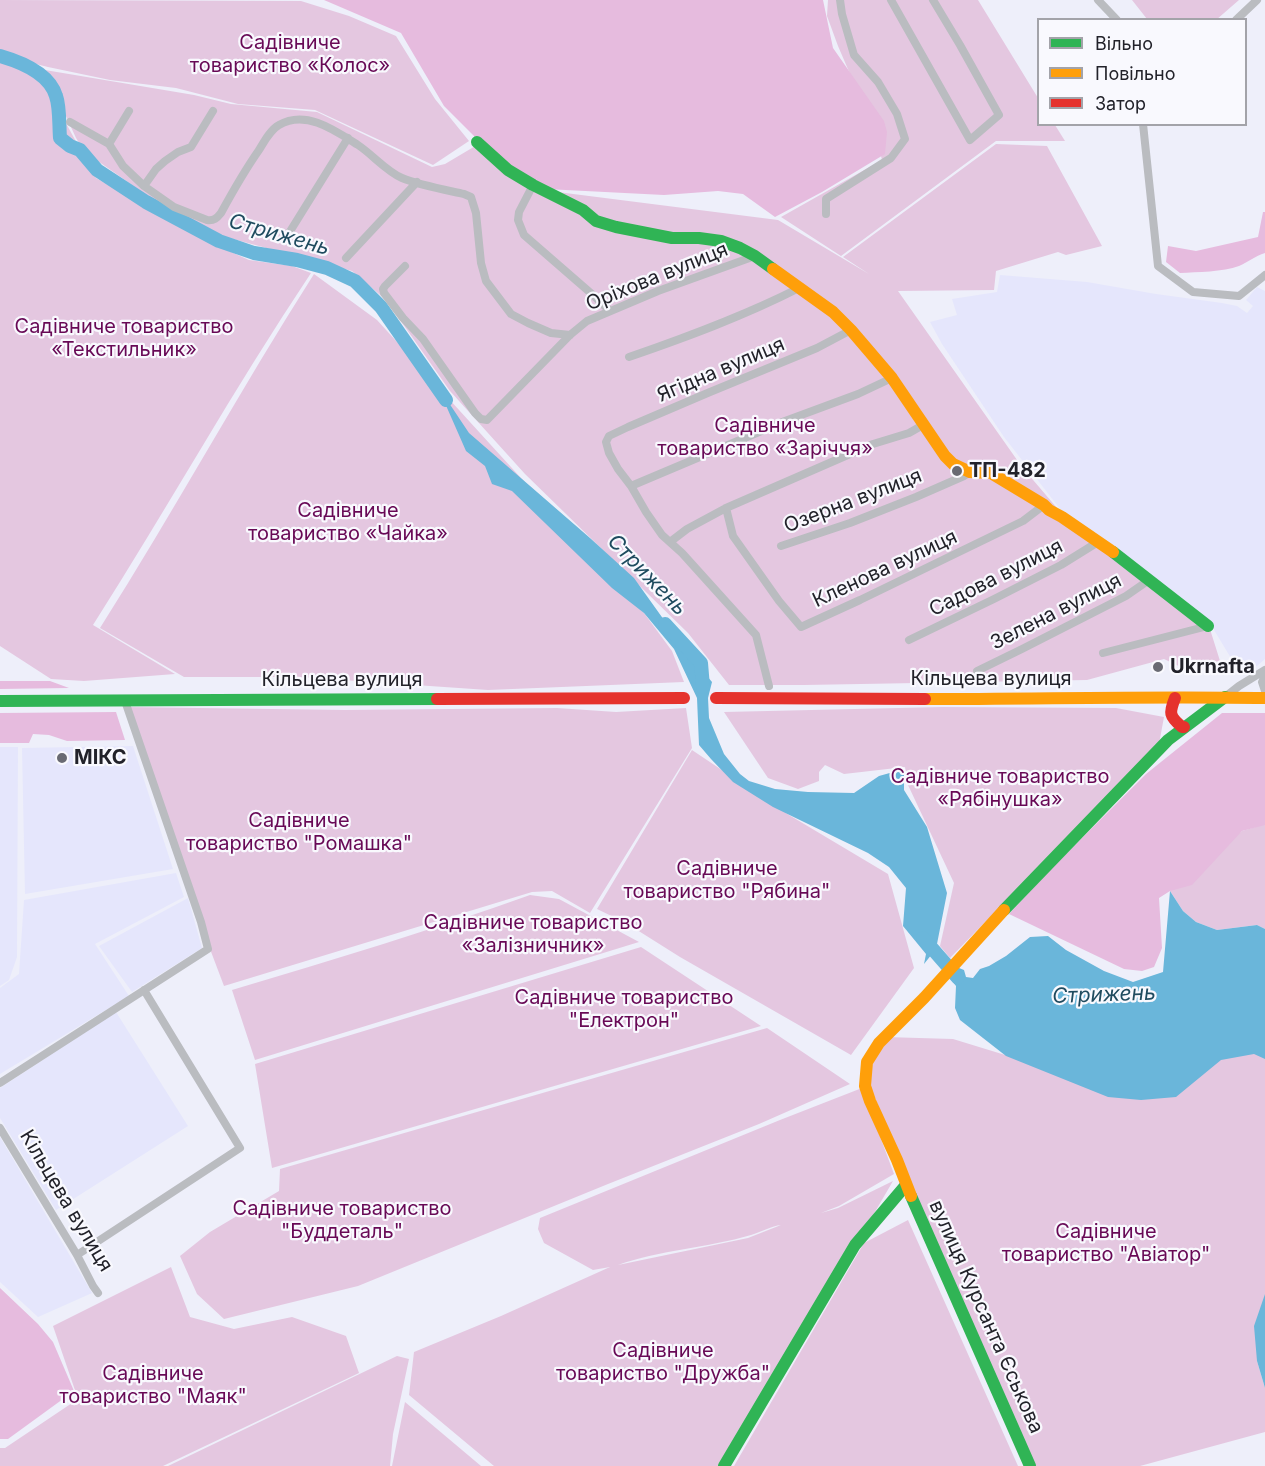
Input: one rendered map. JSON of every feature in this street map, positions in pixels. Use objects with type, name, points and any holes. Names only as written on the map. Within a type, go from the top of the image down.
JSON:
[{"type":"street","points":[[826,214],[826,200],[891,158],[905,139],[897,114],[878,82],[854,55],[840,0]]},
{"type":"street","points":[[891,0],[970,140],[999,114],[933,0]]},
{"type":"street","points":[[1098,0],[1114,18]]},
{"type":"street","points":[[1238,18],[1257,0]]},
{"type":"street","points":[[109,144],[129,111]]},
{"type":"street","points":[[144,186],[165,161],[191,147],[213,111]]},
{"type":"street","points":[[70,122],[109,144],[123,166],[144,186],[174,207],[207,220],[213,220],[221,213],[241,175],[277,126],[289,121],[306,120],[324,124],[369,152],[402,178],[471,197],[476,213],[481,263],[486,281],[511,314],[551,333],[570,335]]},
{"type":"street","points":[[1143,126],[1158,266],[1193,292],[1239,296],[1265,275]]},
{"type":"street","points":[[289,233],[348,138]]},
{"type":"street","points":[[477,142],[508,170],[583,210],[596,221],[672,238],[699,238],[721,242],[755,256],[833,312],[851,330],[892,378],[923,425],[953,464],[970,472],[991,473],[1044,505],[1125,560],[1208,626]]},
{"type":"street","points":[[346,258],[417,182]]},
{"type":"street","points":[[533,185],[519,212],[518,220],[524,235],[610,311]]},
{"type":"street","name":"Оріхова вулиця","points":[[405,266],[385,286],[384,293],[423,339],[475,413],[481,419],[488,420],[570,335],[587,321],[658,291],[755,256]]},
{"type":"street","points":[[629,357],[699,333],[799,288]]},
{"type":"street","name":"Ягідна вулиця","points":[[631,486],[609,453],[606,442],[609,436],[817,348],[851,330]]},
{"type":"street","points":[[770,686],[756,635],[682,553],[662,535],[631,486],[892,378]]},
{"type":"street","points":[[670,542],[694,525],[726,508],[873,444],[909,434],[923,425]]},
{"type":"street","name":"Озерна вулиця","points":[[781,546],[916,497],[970,472]]},
{"type":"street","name":"Кленова вулиця","points":[[726,508],[733,536],[779,601],[801,627],[1014,525],[1044,505]]},
{"type":"street","name":"Садова вулиця","points":[[909,640],[1051,570],[1098,542]]},
{"type":"street","name":"Зелена вулиця","points":[[977,671],[1126,596],[1149,580]]},
{"type":"street","points":[[1103,653],[1208,626]]},
{"type":"street","points":[[1226,697],[1265,670]]},
{"type":"street","points":[[1265,676],[1262,682],[1265,691]]},
{"type":"street","name":"вулиця Курсанта Єськова","points":[[1030,1466],[870,1101],[865,1086],[867,1062],[879,1043],[924,998],[1023,889],[1168,740],[1226,697]]},
{"type":"street","name":"Кільцева вулиця","points":[[0,701],[684,698]]},
{"type":"street","name":"Кільцева вулиця","points":[[716,698],[1265,698]]},
{"type":"street","points":[[1168,740],[1172,719],[1170,710],[1175,698]]},
{"type":"street","points":[[0,1083],[208,949],[201,922],[125,701]]},
{"type":"street","points":[[1172,719],[1184,727]]},
{"type":"street","points":[[77,1255],[240,1148],[144,990]]},
{"type":"street","name":"Кільцева вулиця","points":[[0,1128],[98,1293]]},
{"type":"street","points":[[724,1466],[855,1245],[906,1185]]},
{"type":"shaded area","points":[[324,0],[823,0],[833,48],[884,121],[887,132],[885,154],[775,217],[743,194],[718,191],[664,195],[526,188],[444,106],[401,33]]},
{"type":"shaded area","points":[[1263,212],[1265,212],[1265,253],[1239,266],[1210,271],[1180,273],[1166,262],[1168,246],[1196,251],[1258,237]]},
{"type":"shaded area","points":[[1000,275],[1087,282],[1222,303],[1237,306],[1247,313],[1253,306],[1246,300],[1257,287],[1265,291],[1265,659],[1257,666],[1240,673],[1211,625],[1064,514],[1004,437],[942,344],[930,322],[957,315],[952,299],[997,292]]},
{"type":"shaded area","points":[[0,681],[50,681],[69,688],[0,689]]},
{"type":"shaded area","points":[[116,712],[125,740],[67,741],[49,735],[33,734],[29,743],[0,743],[0,713]]},
{"type":"shaded area","points":[[1222,713],[1265,713],[1265,825],[1242,831],[1192,885],[1170,891],[1159,898],[1162,948],[1154,967],[1142,971],[1124,969],[1009,914],[1146,774]]},
{"type":"shaded area","points":[[133,746],[173,869],[25,894],[22,748]]},
{"type":"shaded area","points":[[0,747],[18,747],[17,957],[9,980],[0,986]]},
{"type":"shaded area","points":[[176,873],[184,897],[95,944],[129,996],[0,1074],[0,988],[19,974],[24,900]]},
{"type":"shaded area","points":[[188,898],[202,948],[132,992],[99,946]]},
{"type":"shaded area","points":[[116,1012],[188,1126],[56,1210],[0,1118],[0,1088]]},
{"type":"shaded area","points":[[0,1137],[92,1293],[38,1317],[0,1282]]},
{"type":"shaded area","points":[[0,1288],[38,1324],[53,1342],[74,1391],[8,1439],[0,1439]]},
{"type":"green space","name":"Садівниче товариство «Колос»","points":[[0,0],[301,1],[349,16],[396,36],[435,99],[469,141],[433,165],[315,110],[238,104],[176,88],[110,80],[0,55]]},
{"type":"green space","points":[[828,0],[978,0],[1037,96],[1037,126],[1056,126],[1065,141],[996,141],[841,256],[781,217],[882,160],[875,132],[827,16]]},
{"type":"green space","points":[[1132,0],[1239,0],[1218,18],[1146,18]]},
{"type":"green space","name":"Садівниче товариство «Текстильник»","points":[[0,59],[18,64],[45,85],[96,178],[209,242],[249,260],[292,266],[311,273],[255,360],[93,625],[175,674],[84,681],[51,679],[0,646]]},
{"type":"green space","name":"Садівниче товариство «Заріччя»","points":[[45,70],[194,95],[231,104],[317,112],[432,167],[445,164],[477,145],[526,188],[778,220],[869,274],[843,257],[996,144],[1047,146],[1102,246],[1066,255],[1058,252],[996,271],[994,290],[898,291],[1022,467],[1063,515],[1209,626],[1220,661],[1185,669],[1164,659],[1087,680],[729,685],[688,633],[525,474],[450,391],[386,300],[352,271],[218,235],[162,206],[85,152],[76,138]]},
{"type":"green space","name":"Садівниче товариство «Чайка»","points":[[314,274],[377,320],[644,613],[672,651],[684,682],[488,690],[298,677],[184,677],[100,628]]},
{"type":"green space","name":"Садівниче товариство \"Ромашка\"","points":[[125,707],[345,710],[557,708],[616,712],[686,708],[692,748],[590,913],[552,891],[532,892],[224,986],[174,854]]},
{"type":"green space","name":"Садівниче товариство «Рябінушка»","points":[[942,707],[1116,708],[1164,717],[1159,744],[950,958],[940,946],[954,883],[908,785],[905,767],[844,774],[825,765],[819,772],[819,781],[798,789],[768,778],[724,712]]},
{"type":"green space","name":"Садівниче товариство \"Рябина\"","points":[[692,750],[789,815],[888,874],[914,968],[851,1055],[680,957],[626,923],[597,909]]},
{"type":"green space","points":[[1265,824],[1265,929],[1257,925],[1217,930],[1196,922],[1183,911],[1170,891],[1186,872],[1242,831]]},
{"type":"green space","name":"Садівниче товариство «Залізничник»","points":[[530,895],[559,899],[639,942],[255,1060],[232,990],[419,933]]},
{"type":"green space","name":"Садівниче товариство \"Електрон\"","points":[[641,947],[761,1026],[272,1168],[255,1064]]},
{"type":"green space","name":"Садівниче товариство \"Буддеталь\"","points":[[767,1028],[850,1084],[759,1124],[358,1286],[224,1319],[197,1294],[180,1256],[210,1232],[279,1191],[280,1169]]},
{"type":"green space","name":"Садівниче товариство \"Авіатор\"","points":[[885,1037],[953,1039],[1103,1085],[1242,1047],[1265,1055],[1265,1294],[1257,1361],[1265,1388],[1265,1432],[1140,1466],[1030,1466],[950,1282],[865,1073]]},
{"type":"green space","name":"Садівниче товариство \"Дружба\"","points":[[862,1088],[894,1174],[839,1206],[821,1213],[838,1208],[893,1181],[722,1466],[494,1466],[409,1395],[414,1352],[610,1267],[593,1270],[544,1243],[538,1229],[540,1218]],"holes":[[[781,1225],[748,1238],[618,1265],[751,1235]]]},
{"type":"green space","points":[[908,1220],[1018,1466],[734,1466],[864,1243]]},
{"type":"green space","name":"Садівниче товариство \"Маяк\"","points":[[171,1267],[190,1317],[234,1329],[292,1317],[346,1336],[359,1373],[163,1466],[0,1466],[0,1448],[5,1448],[78,1399],[53,1326]]},
{"type":"green space","points":[[397,1356],[409,1359],[393,1434],[390,1466],[168,1466]]},
{"type":"green space","points":[[405,1402],[481,1466],[392,1466]]},
{"type":"water","points":[[437,385],[469,433],[634,578],[689,655],[712,682],[708,698],[709,718],[724,754],[740,774],[749,781],[775,789],[854,793],[879,776],[904,769],[904,790],[927,827],[947,893],[936,949],[924,964],[926,954],[903,926],[906,888],[889,867],[868,853],[773,807],[733,782],[711,759],[699,745],[697,698],[674,649],[644,613],[612,588],[512,491],[492,484],[485,466],[466,451]]},
{"type":"water","points":[[1170,891],[1183,911],[1196,922],[1217,930],[1257,925],[1265,929],[1265,1059],[1254,1054],[1221,1060],[1176,1097],[1141,1100],[1108,1097],[1006,1056],[960,1020],[955,1008],[956,986],[949,977],[959,968],[964,970],[966,977],[973,978],[980,969],[1006,956],[1030,937],[1048,936],[1066,950],[1104,971],[1133,982],[1163,972]]},
{"type":"water","points":[[1265,1294],[1265,1388],[1257,1361],[1254,1326]]},
{"type":"waterway","name":"Стрижень","points":[[0,56],[25,65],[41,75],[52,88],[57,100],[60,138],[80,150],[97,170],[146,202],[219,241],[254,253],[327,268],[355,281],[381,307],[446,400]]},
{"type":"waterway","name":"Стрижень","points":[[665,624],[701,663],[703,687]]},
{"type":"waterway","name":"Стрижень","points":[[923,938],[958,978]]},
{"type":"traffic: fast","points":[[477,142],[508,170],[583,210],[596,221],[672,238],[721,241],[755,256],[773,269]]},
{"type":"traffic: fast","points":[[1113,552],[1208,626]]},
{"type":"traffic: fast","points":[[1004,910],[1168,740],[1225,697]]},
{"type":"traffic: fast","points":[[0,701],[437,699]]},
{"type":"traffic: fast","points":[[724,1466],[855,1245],[906,1185]]},
{"type":"traffic: fast","points":[[911,1196],[1030,1466]]},
{"type":"traffic: slow","points":[[773,269],[833,312],[851,330],[892,378],[945,456],[953,464],[970,472],[991,473],[1044,505],[1113,552]]},
{"type":"traffic: slow","points":[[925,699],[1265,698]]},
{"type":"traffic: slow","points":[[911,1196],[865,1086],[867,1062],[879,1043],[924,998],[1004,910]]},
{"type":"traffic: jam","points":[[437,699],[684,698]]},
{"type":"traffic: jam","points":[[716,698],[925,699]]},
{"type":"traffic: jam","points":[[1175,698],[1171,714],[1184,727]]},
{"type":"place","name":"ТП-482","points":[[957,471]]},
{"type":"place","name":"Ukrnafta","points":[[1158,667]]},
{"type":"place","name":"МІКС","points":[[62,758]]}]
